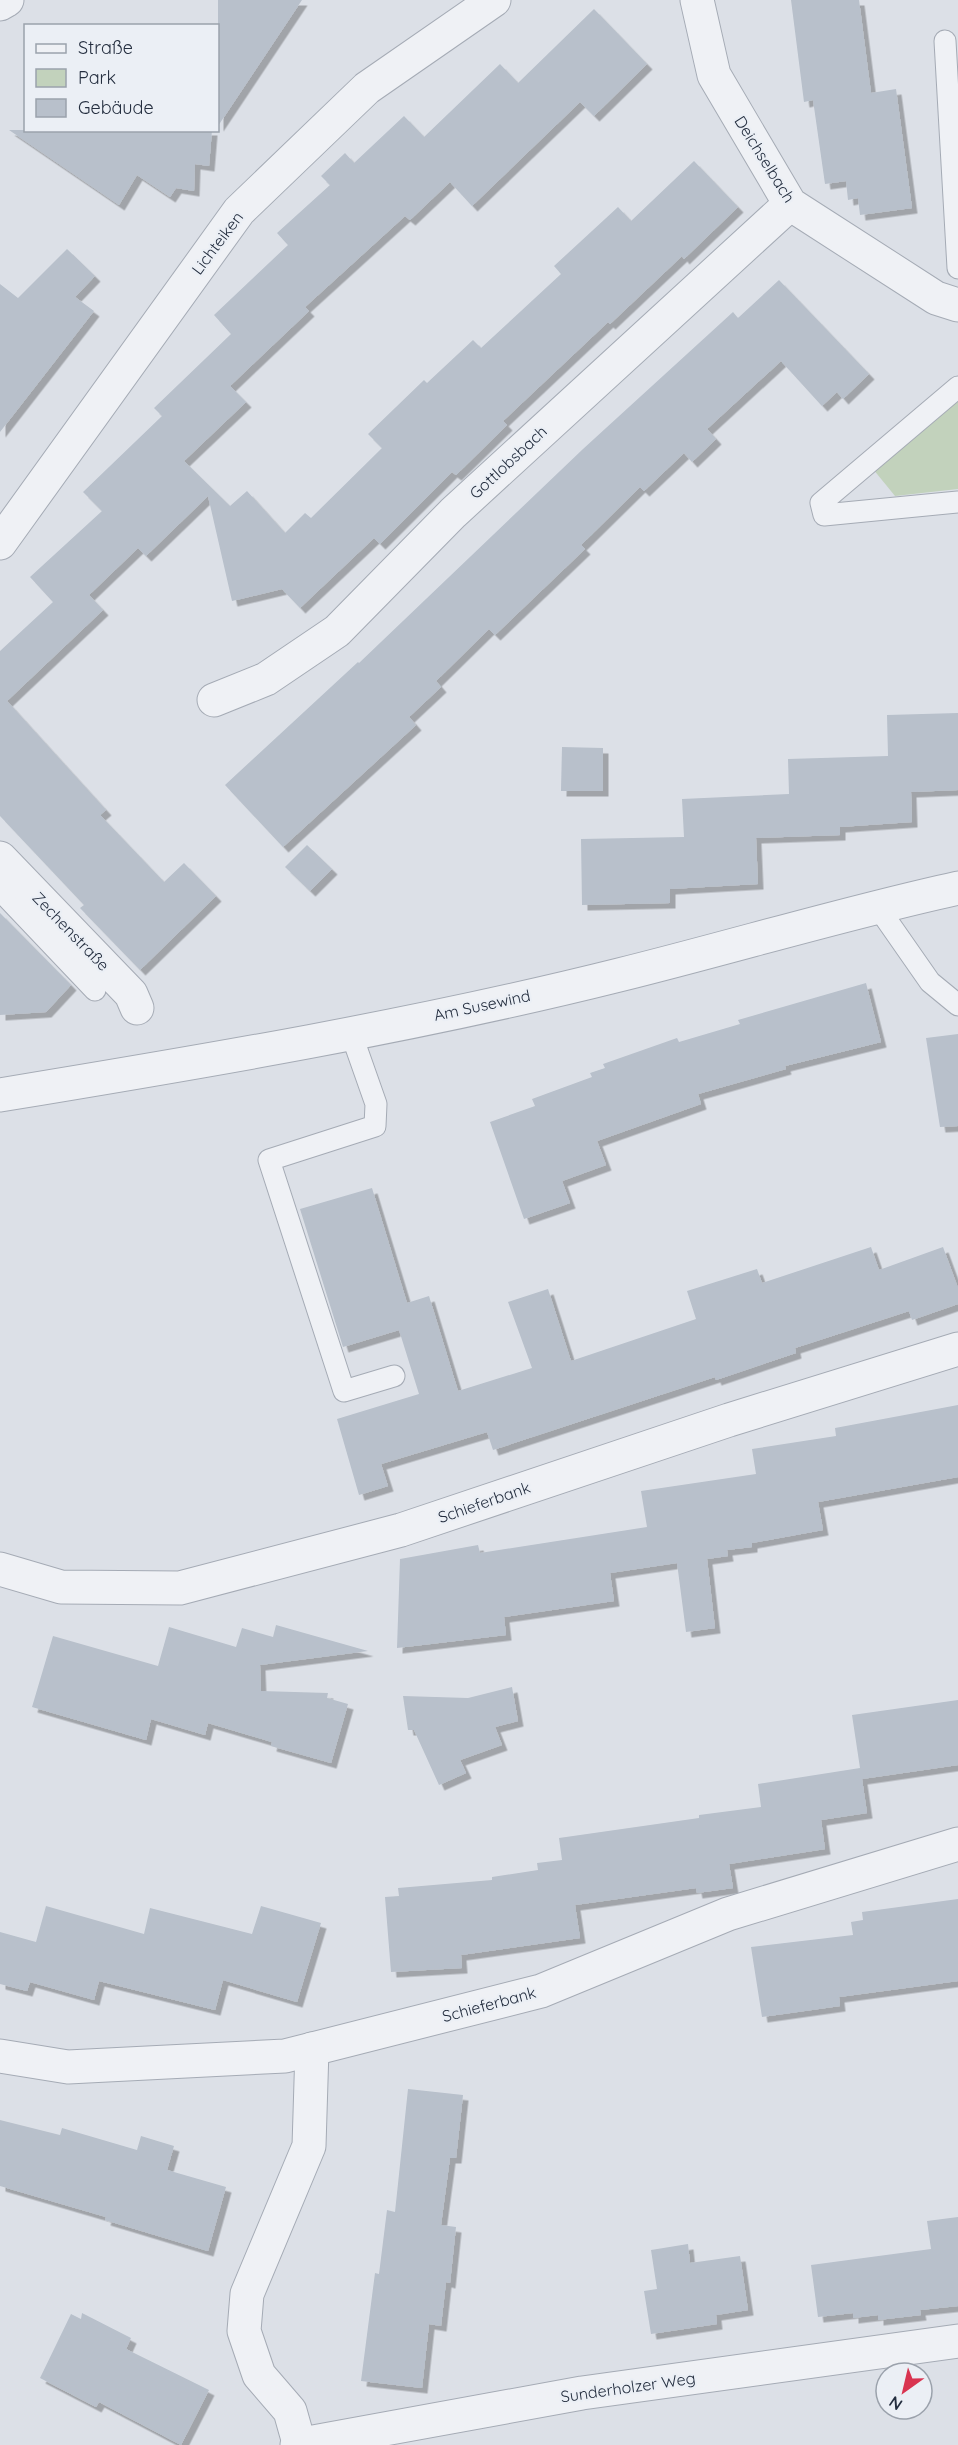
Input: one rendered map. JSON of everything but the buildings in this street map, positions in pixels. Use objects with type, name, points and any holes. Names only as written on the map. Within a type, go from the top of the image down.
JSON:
[{"type":"street","points":[[0,4],[7,0]]},
{"type":"street","name":"Lichteiken","points":[[0,543],[239,211],[367,88],[494,0]]},
{"type":"street","name":"Deichselbach","points":[[697,0],[714,75],[790,204],[936,298],[958,305]]},
{"type":"street","name":"Gottlobsbach","points":[[214,700],[266,679],[336,631],[453,513],[790,204]]},
{"type":"street","name":"Zechenstraße","points":[[0,858],[131,994],[137,1008]]},
{"type":"street","name":"Am Susewind","points":[[0,1095],[351,1033],[618,975],[877,906],[958,888]]},
{"type":"street","name":"Schieferbank","points":[[0,1569],[61,1587],[180,1588],[401,1530],[729,1420],[958,1349]]},
{"type":"street","name":"Schieferbank","points":[[0,2056],[68,2067],[285,2056],[541,1991],[728,1914],[958,1844]]},
{"type":"street","name":"Sunderholzer Weg","points":[[312,2049],[309,2146],[247,2294],[244,2331],[260,2375],[290,2411],[298,2444],[582,2393],[958,2341]]},
{"type":"lane","points":[[945,41],[958,268]]},
{"type":"lane","points":[[958,387],[821,503],[824,515],[958,502]]},
{"type":"lane","points":[[0,890],[95,990]]},
{"type":"lane","points":[[877,906],[930,982],[958,1005]]},
{"type":"lane","points":[[351,1033],[376,1104],[375,1126],[269,1160],[344,1391],[394,1376]]},
{"type":"green space","points":[[958,400],[958,489],[895,496],[873,469]]}]
